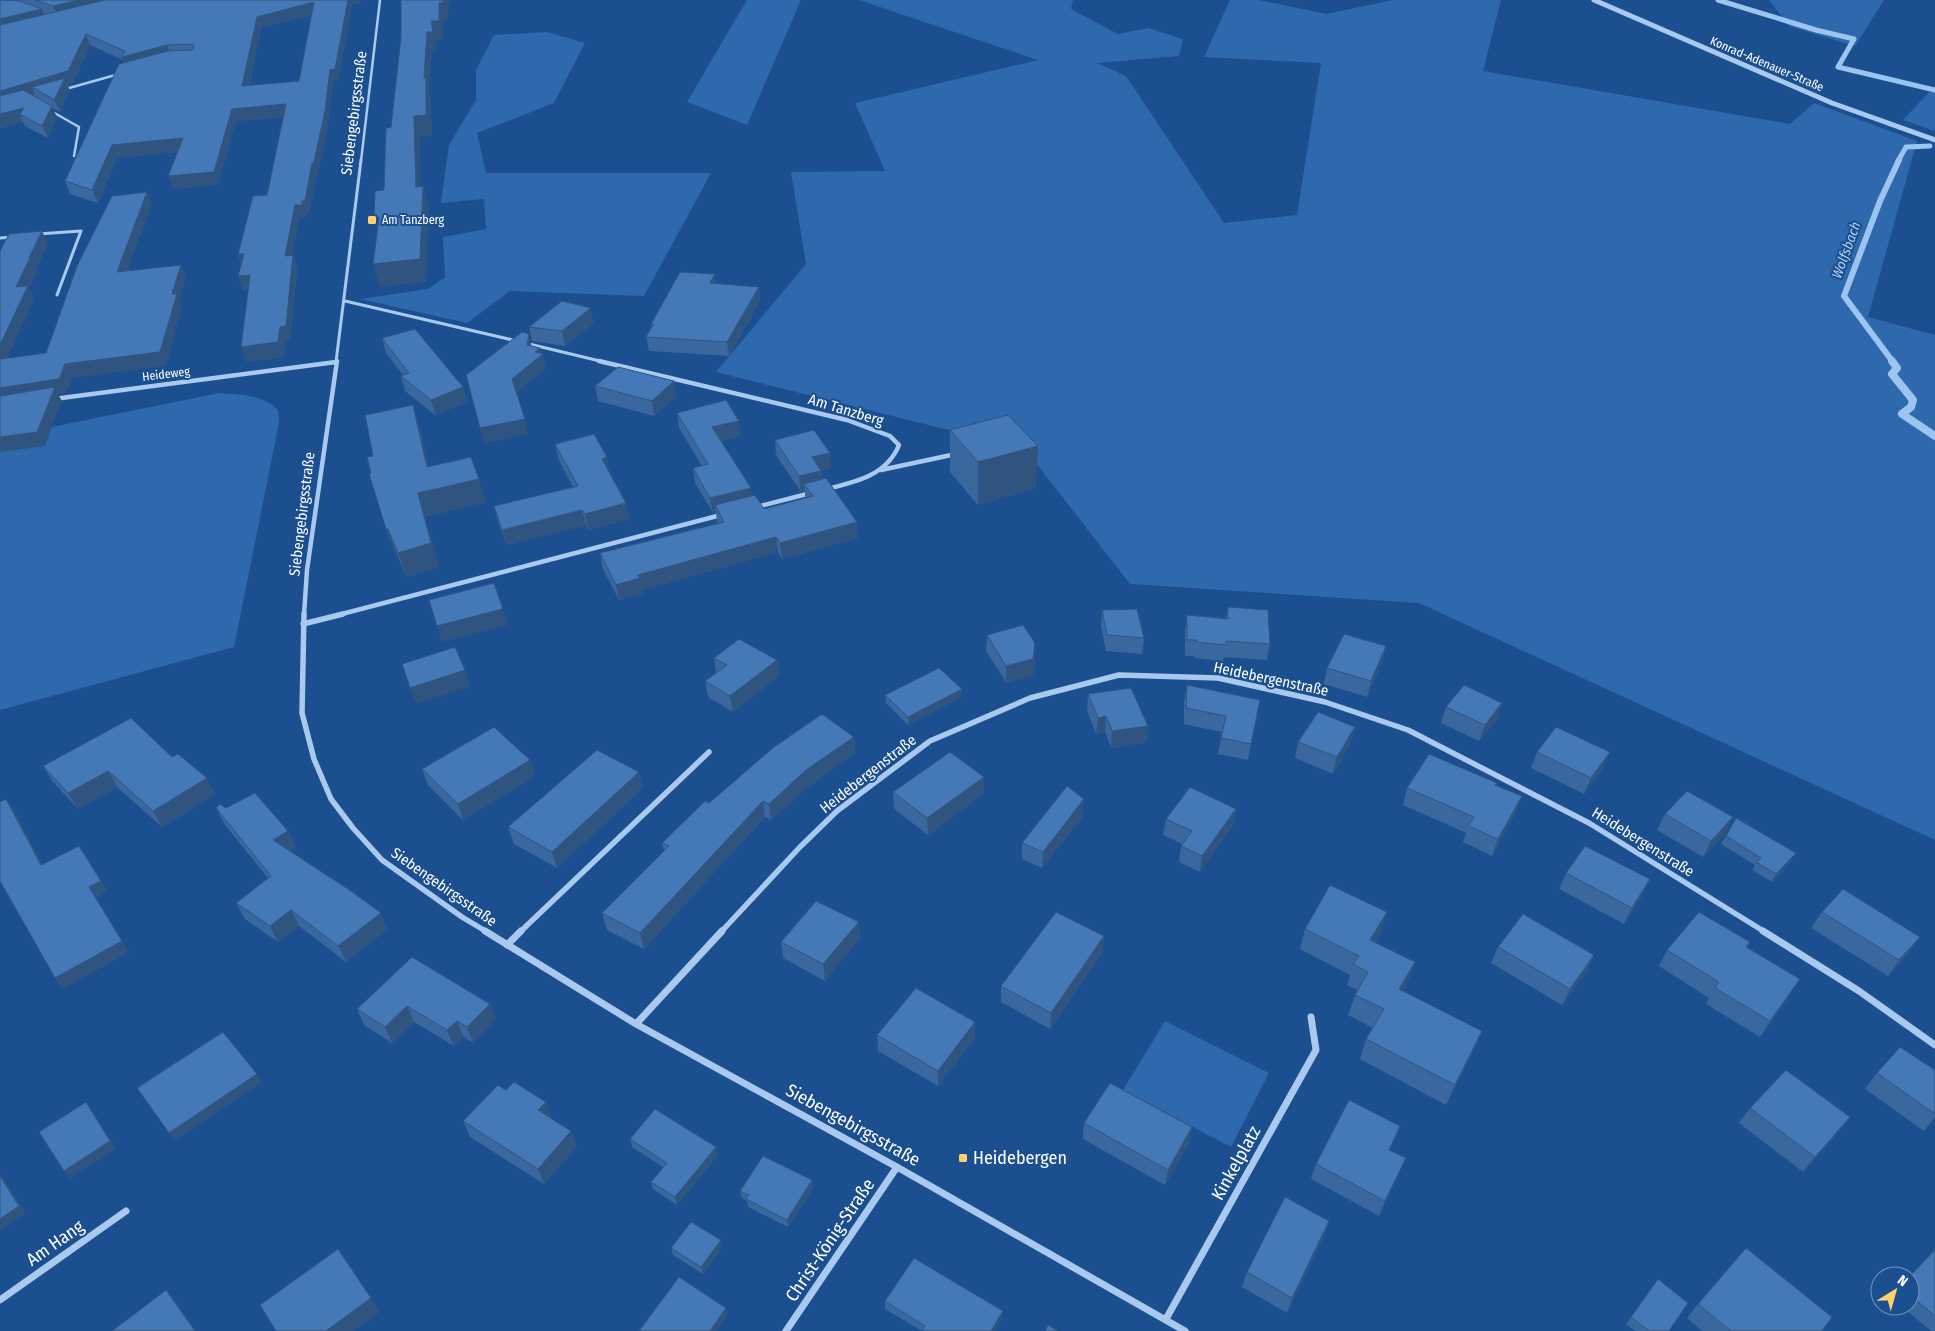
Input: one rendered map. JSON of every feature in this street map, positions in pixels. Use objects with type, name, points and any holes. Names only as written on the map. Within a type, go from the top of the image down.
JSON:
[{"type":"street","name":"Siebengebirgsstraße","points":[[380,0],[345,301],[307,570],[303,624],[302,713],[314,760],[331,799],[353,828],[382,860],[462,917],[636,1024],[897,1167],[1185,1331]]},
{"type":"street","name":"Konrad-Adenauer-Straße","points":[[1594,0],[1832,103],[1935,140]]},
{"type":"street","points":[[56,91],[127,72]]},
{"type":"street","points":[[45,108],[79,126],[74,156]]},
{"type":"street","points":[[34,235],[81,231],[57,295]]},
{"type":"street","points":[[0,238],[17,237]]},
{"type":"street","name":"Am Tanzberg","points":[[345,301],[732,391],[847,420],[890,436],[899,445],[897,453],[881,470],[846,485],[753,507]]},
{"type":"street","name":"Heideweg","points":[[49,399],[336,362]]},
{"type":"street","points":[[881,470],[962,453]]},
{"type":"street","points":[[303,624],[726,514]]},
{"type":"street","name":"Heidebergenstraße","points":[[636,1024],[794,854],[837,811],[930,741],[1030,698],[1119,675],[1218,678],[1325,702],[1408,730],[1589,823],[1859,991],[1935,1045]]},
{"type":"street","name":"Siebengebirgsstraße","points":[[507,945],[709,752]]},
{"type":"street","name":"Kinkelplatz","points":[[1166,1319],[1316,1050],[1311,1017]]},
{"type":"street","name":"Christ-König-Straße","points":[[786,1331],[897,1167]]},
{"type":"street","name":"Am Hang","points":[[0,1300],[126,1212]]},
{"type":"shaded area","points":[[747,0],[801,0],[747,125],[687,102]]},
{"type":"shaded area","points":[[859,0],[1073,0],[1071,9],[1118,34],[1148,28],[1183,39],[1179,56],[1097,63],[1126,76],[1224,223],[1297,215],[1321,63],[1204,57],[1230,0],[1259,0],[1326,14],[1394,0],[1501,0],[1483,71],[1790,124],[1814,103],[1917,141],[1868,317],[1935,335],[1935,840],[1419,603],[1130,584],[1025,449],[716,372],[806,264],[791,172],[885,171],[855,103],[1038,60]]},
{"type":"shaded area","points":[[1769,0],[1884,0],[1855,46],[1789,26]]},
{"type":"shaded area","points":[[547,32],[585,43],[554,103],[477,133],[486,173],[711,173],[644,296],[510,291],[467,323],[360,299],[428,289],[445,277],[443,237],[486,229],[484,199],[441,203],[449,145],[476,100],[476,70],[494,35]]},
{"type":"shaded area","points":[[1935,86],[1935,131],[1903,120]]},
{"type":"shaded area","points":[[219,393],[250,396],[265,401],[278,410],[279,423],[234,647],[0,710],[0,452],[52,427]]},
{"type":"shaded area","points":[[1165,1021],[1269,1073],[1231,1147],[1123,1090]]},
{"type":"building","points":[[0,0],[20,1],[42,9],[0,19]]},
{"type":"building","points":[[35,0],[79,0],[53,6]]},
{"type":"building","points":[[105,0],[348,0],[335,69],[330,70],[325,111],[305,201],[302,201],[302,205],[295,205],[285,256],[293,255],[286,326],[280,327],[278,342],[241,347],[250,275],[238,276],[244,254],[238,254],[253,196],[267,195],[286,104],[232,109],[214,172],[168,176],[183,138],[112,145],[92,190],[65,181],[119,64],[168,51],[192,50],[194,48],[193,44],[167,45],[122,57],[125,51],[86,34],[68,71],[0,91],[0,25]],"holes":[[[314,2],[299,81],[242,86],[257,17]]]},
{"type":"building","points":[[401,0],[443,0],[443,3],[439,3],[439,21],[431,21],[433,32],[427,32],[424,78],[426,78],[426,115],[414,116],[416,187],[423,186],[420,259],[373,264],[379,217],[374,218],[375,191],[384,190],[386,128],[391,127],[401,37]]},
{"type":"building","points":[[65,78],[54,100],[32,87]]},
{"type":"building","points":[[23,90],[52,106],[42,126],[20,114],[24,108],[0,114],[0,96]]},
{"type":"building","points":[[147,192],[117,272],[181,265],[172,294],[177,294],[160,352],[65,364],[59,379],[0,388],[0,359],[46,353],[77,266],[112,196]]},
{"type":"building","points":[[42,231],[16,287],[28,286],[0,345],[0,251],[9,234]]},
{"type":"building","points":[[680,272],[715,274],[710,283],[759,287],[727,342],[646,337],[654,324],[651,324]]},
{"type":"building","points":[[562,301],[591,308],[562,331],[529,327]]},
{"type":"building","points":[[415,329],[463,387],[431,400],[401,376],[409,373],[382,338]]},
{"type":"building","points":[[522,332],[529,334],[527,345],[540,348],[535,352],[543,354],[512,379],[525,419],[480,428],[466,375]]},
{"type":"building","points":[[618,367],[674,381],[652,401],[595,386]]},
{"type":"building","points":[[55,387],[37,432],[0,437],[0,396]]},
{"type":"building","points":[[726,400],[739,421],[712,427],[751,488],[710,498],[693,468],[708,464],[677,413]]},
{"type":"building","points":[[413,405],[427,467],[471,457],[479,479],[418,493],[431,543],[398,553],[388,529],[386,529],[369,474],[371,473],[367,457],[373,456],[365,415]]},
{"type":"building","points":[[1008,415],[1038,446],[978,462],[950,430]]},
{"type":"building","points":[[814,430],[830,453],[812,457],[821,471],[799,476],[775,440]]},
{"type":"building","points":[[594,434],[607,457],[602,459],[626,503],[585,514],[582,510],[502,530],[494,506],[578,486],[555,444]]},
{"type":"building","points":[[826,478],[857,522],[780,543],[776,537],[638,575],[640,578],[616,585],[600,553],[724,522],[715,505],[755,495],[764,509],[813,496],[804,484]]},
{"type":"building","points":[[494,583],[503,609],[437,626],[429,600]]},
{"type":"building","points":[[1228,607],[1268,610],[1270,644],[1226,641],[1226,645],[1187,640],[1187,615],[1228,619]]},
{"type":"building","points":[[1137,609],[1144,638],[1107,635],[1102,610]]},
{"type":"building","points":[[1023,625],[1035,643],[1033,659],[1006,666],[987,635]]},
{"type":"building","points":[[1344,634],[1386,646],[1371,681],[1327,668]]},
{"type":"building","points":[[739,639],[777,660],[730,696],[705,681],[727,665],[714,658]]},
{"type":"building","points":[[455,647],[465,670],[410,688],[402,664]]},
{"type":"building","points":[[939,668],[962,689],[908,717],[885,695]]},
{"type":"building","points":[[1187,685],[1260,700],[1251,744],[1221,738],[1226,716],[1186,708]]},
{"type":"building","points":[[1464,685],[1502,703],[1485,725],[1446,707]]},
{"type":"building","points":[[1131,688],[1148,726],[1112,731],[1106,716],[1098,718],[1088,694]]},
{"type":"building","points":[[1318,712],[1355,727],[1337,757],[1298,742]]},
{"type":"building","points":[[822,714],[854,737],[806,770],[769,804],[763,801],[640,933],[602,913],[669,846],[662,843],[705,801],[709,803],[774,747]]},
{"type":"building","points":[[131,718],[172,757],[178,754],[207,778],[153,811],[108,771],[68,793],[43,766]]},
{"type":"building","points":[[494,727],[530,760],[458,804],[422,769]]},
{"type":"building","points":[[1556,727],[1610,752],[1591,778],[1537,752]]},
{"type":"building","points":[[597,750],[639,772],[552,852],[508,827]]},
{"type":"building","points":[[950,752],[984,777],[927,818],[893,792]]},
{"type":"building","points":[[1429,754],[1497,783],[1495,785],[1522,796],[1498,839],[1468,826],[1474,817],[1407,788]]},
{"type":"building","points":[[1067,786],[1084,799],[1043,852],[1022,843]]},
{"type":"building","points":[[1190,787],[1236,809],[1202,856],[1181,846],[1192,831],[1166,819]]},
{"type":"building","points":[[1687,791],[1733,817],[1711,841],[1665,814]]},
{"type":"building","points":[[255,793],[288,831],[273,840],[381,913],[338,946],[291,910],[270,926],[236,903],[271,876],[216,808],[220,804],[226,808]]},
{"type":"building","points":[[6,799],[41,865],[79,846],[101,881],[89,887],[122,941],[55,978],[0,881],[0,802]]},
{"type":"building","points":[[1736,818],[1796,853],[1776,874],[1756,862],[1761,858],[1726,836]]},
{"type":"building","points":[[1585,846],[1650,879],[1632,908],[1566,873]]},
{"type":"building","points":[[1330,885],[1387,912],[1370,940],[1415,962],[1399,989],[1482,1031],[1455,1085],[1366,1039],[1384,1009],[1355,995],[1368,972],[1353,964],[1359,956],[1305,929]]},
{"type":"building","points":[[1843,889],[1920,937],[1899,960],[1822,912]]},
{"type":"building","points":[[816,901],[859,922],[823,964],[781,942]]},
{"type":"building","points":[[1056,912],[1104,936],[1051,1013],[1001,986]]},
{"type":"building","points":[[1699,912],[1750,942],[1746,947],[1800,979],[1770,1021],[1715,988],[1719,982],[1667,950]]},
{"type":"building","points":[[1523,914],[1594,955],[1570,989],[1498,947]]},
{"type":"building","points":[[412,957],[490,1004],[467,1027],[457,1021],[447,1030],[407,1006],[385,1027],[357,1009]]},
{"type":"building","points":[[916,988],[975,1022],[938,1071],[877,1035]]},
{"type":"building","points":[[223,1032],[257,1074],[169,1133],[137,1088]]},
{"type":"building","points":[[1900,1047],[1935,1070],[1935,1114],[1877,1073]]},
{"type":"building","points":[[1786,1070],[1850,1117],[1815,1157],[1750,1108]]},
{"type":"building","points":[[514,1082],[546,1102],[538,1110],[571,1131],[538,1169],[463,1121],[498,1085],[506,1090]]},
{"type":"building","points":[[1110,1083],[1192,1127],[1168,1170],[1084,1123]]},
{"type":"building","points":[[1349,1100],[1400,1126],[1389,1150],[1406,1158],[1385,1201],[1316,1164]]},
{"type":"building","points":[[86,1102],[110,1141],[64,1171],[39,1132]]},
{"type":"building","points":[[655,1109],[716,1147],[675,1197],[651,1182],[667,1163],[630,1139]]},
{"type":"building","points":[[763,1156],[812,1180],[787,1220],[746,1199],[749,1195],[740,1191]]},
{"type":"building","points":[[0,1176],[19,1206],[0,1219]]},
{"type":"building","points":[[1285,1197],[1329,1221],[1292,1298],[1247,1272]]},
{"type":"building","points":[[691,1222],[721,1240],[701,1267],[671,1248]]},
{"type":"building","points":[[1746,1248],[1832,1317],[1822,1331],[1731,1331],[1698,1304]]},
{"type":"building","points":[[338,1249],[371,1298],[326,1331],[276,1331],[260,1305]]},
{"type":"building","points":[[1935,1250],[1935,1316],[1920,1303],[1920,1266]]},
{"type":"building","points":[[914,1258],[1003,1311],[991,1331],[922,1331],[925,1326],[885,1301]]},
{"type":"building","points":[[679,1277],[726,1308],[710,1331],[639,1331]]},
{"type":"building","points":[[1658,1279],[1688,1303],[1669,1331],[1649,1331],[1631,1317]]},
{"type":"building","points":[[166,1290],[195,1331],[112,1331]]},
{"type":"building","points":[[1048,1325],[1058,1331],[1045,1331]]},
{"type":"waterway","name":"Wolfsbach","points":[[1718,0],[1816,30],[1854,39],[1838,67],[1935,90]]},
{"type":"waterway","name":"Wolfsbach","points":[[1898,161],[1906,147],[1930,146]]},
{"type":"waterway","name":"Wolfsbach","points":[[1893,362],[1844,296],[1880,201],[1899,160]]},
{"type":"waterway","name":"Wolfsbach","points":[[1892,361],[1897,368],[1892,374],[1913,400],[1911,407],[1902,414],[1935,436]]},
{"type":"place","name":"Am Tanzberg","points":[[372,220]]},
{"type":"place","name":"Heidebergen","points":[[963,1158]]}]
